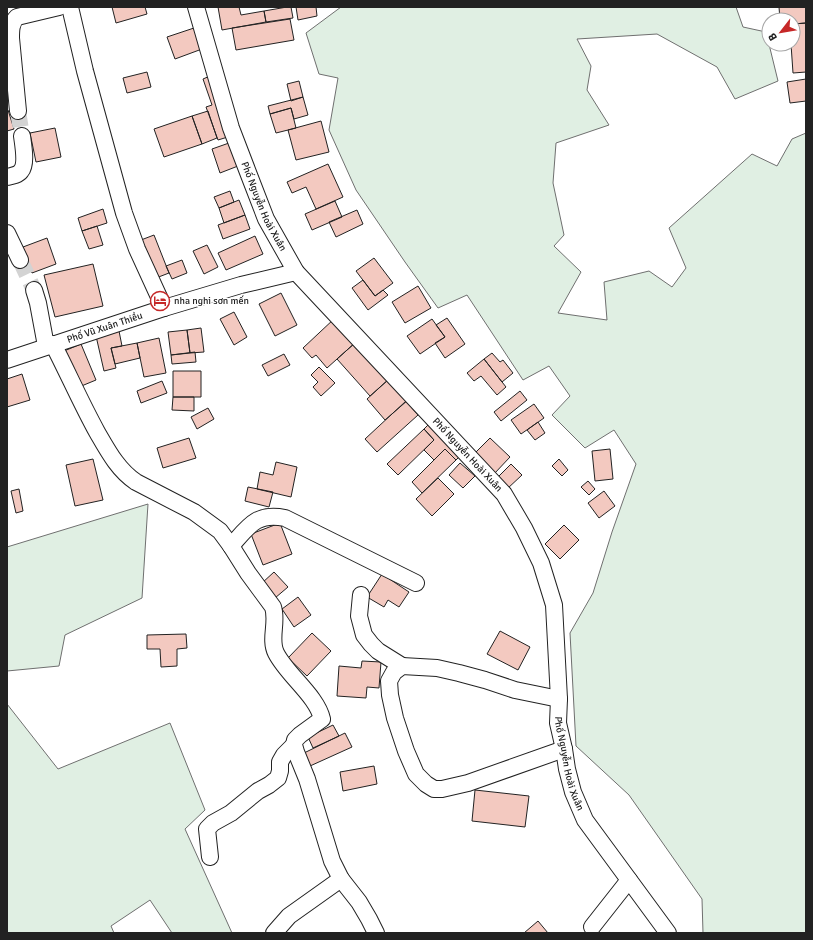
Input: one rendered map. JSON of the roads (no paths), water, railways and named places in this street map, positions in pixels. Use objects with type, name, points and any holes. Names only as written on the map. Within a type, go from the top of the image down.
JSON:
[{"type":"street","points":[[18,111],[11,73],[11,26],[13,20],[17,17],[59,7]]},
{"type":"street","points":[[70,7],[89,85],[124,213],[137,248],[164,308]]},
{"type":"street","name":"Phố Nguyễn Hoài Xuân","points":[[196,7],[231,128],[249,176],[266,219],[296,272],[504,494],[524,528],[541,563],[554,605],[559,699],[558,723],[573,792],[585,820],[668,933]]},
{"type":"street","points":[[7,177],[17,174],[24,166],[22,136]]},
{"type":"street","points":[[7,233],[20,260]]},
{"type":"street","name":"Phố Vũ Xuân Thiều","points":[[7,360],[241,284],[296,272]]},
{"type":"street","points":[[34,290],[50,345],[110,454],[120,468],[136,482],[186,508],[220,531],[232,546],[248,573],[273,607],[275,613],[273,639],[275,651],[286,668],[312,699],[321,715],[322,719],[300,735],[295,740],[294,745],[284,755],[280,762],[278,778],[258,791],[231,813],[212,823],[207,829],[210,857]]},
{"type":"street","points":[[232,546],[246,529],[259,519],[269,516],[285,518],[416,583]]},
{"type":"street","points":[[361,595],[360,616],[364,635],[378,650],[402,666],[437,668],[485,680],[515,690],[559,699]]},
{"type":"street","points":[[402,666],[394,672],[389,681],[390,695],[406,751],[416,774],[426,784],[434,789],[442,789],[468,783],[564,749]]},
{"type":"street","points":[[294,745],[332,861],[341,879],[359,902],[376,933]]},
{"type":"street","points":[[274,933],[289,916],[341,879]]},
{"type":"street","points":[[592,927],[629,880]]},
{"type":"tunnel","points":[[18,111],[22,136]]},
{"type":"tunnel","points":[[20,260],[34,290]]},
{"type":"place","name":"nha nghi sơn mến","points":[[160,301]]}]
